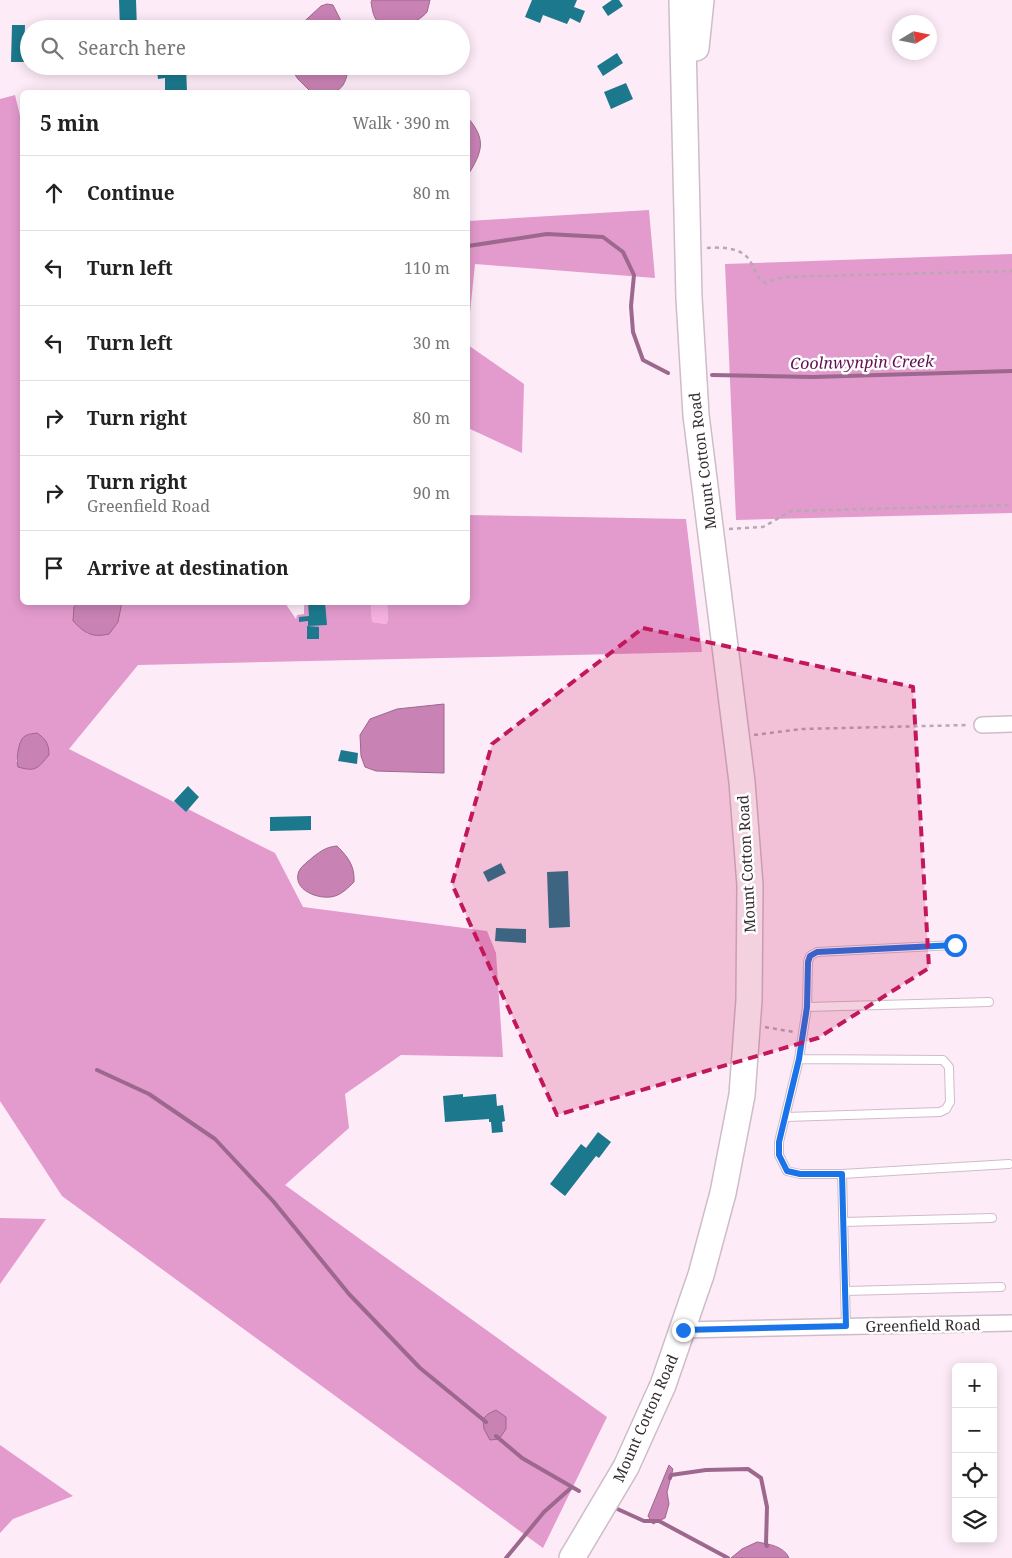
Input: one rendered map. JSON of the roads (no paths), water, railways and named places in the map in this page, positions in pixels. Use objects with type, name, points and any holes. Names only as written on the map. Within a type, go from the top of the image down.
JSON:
[{"type":"highway","name":"Mount Cotton Road","points":[[572,1558],[626,1467],[663,1385],[683,1330],[701,1275],[723,1193],[742,1095],[748,1026],[750,885],[742,782],[695,406],[687,248],[682,0]]},
{"type":"highway","name":"Mount Cotton Road","points":[[686,138],[701,0]]},
{"type":"street","points":[[982,725],[1012,724]]},
{"type":"street","name":"Greenfield Road","points":[[683,1330],[1012,1323]]},
{"type":"lane","points":[[955,945],[817,952],[810,956],[808,962],[807,1007],[803,1034],[799,1059],[779,1142],[779,1155],[787,1171],[800,1174],[842,1174],[1009,1164]]},
{"type":"lane","points":[[807,1007],[989,1002]]},
{"type":"lane","points":[[786,1117],[940,1112],[950,1102],[949,1067],[943,1060],[799,1059]]},
{"type":"lane","points":[[842,1174],[846,1326]]},
{"type":"lane","points":[[843,1222],[992,1218]]},
{"type":"lane","points":[[845,1291],[1001,1287]]},
{"type":"waterway","points":[[470,246],[547,234],[603,237],[623,252],[634,275],[631,306],[633,332],[643,360],[668,373]]},
{"type":"waterway","name":"Coolnwynpin Creek","points":[[712,375],[813,377],[1012,371]]},
{"type":"waterway","points":[[97,1070],[149,1094],[215,1139],[273,1201],[349,1294],[420,1368],[486,1422]]},
{"type":"waterway","points":[[496,1436],[522,1458],[579,1491]]},
{"type":"waterway","points":[[670,1478],[671,1475],[706,1470],[748,1469],[761,1478],[767,1507],[767,1546]]},
{"type":"waterway","points":[[506,1558],[544,1512],[572,1487]]},
{"type":"waterway","points":[[613,1507],[644,1521],[659,1521],[728,1558]]}]
